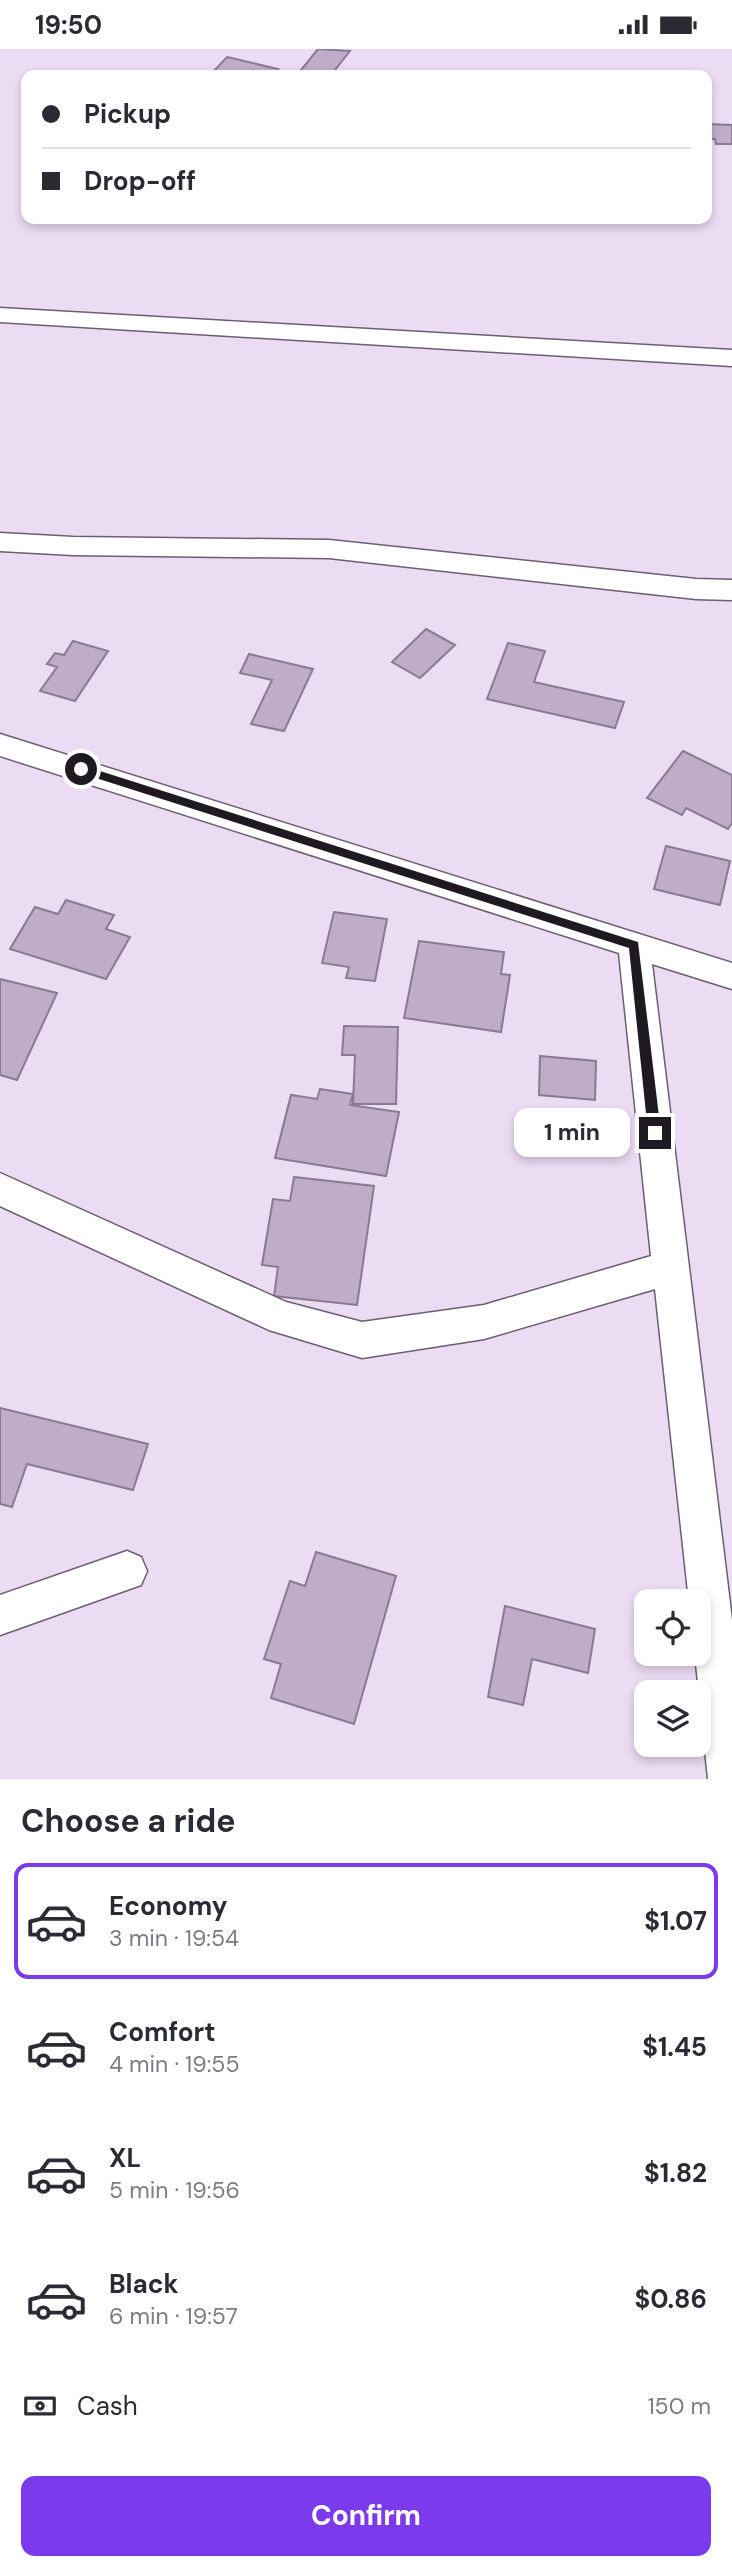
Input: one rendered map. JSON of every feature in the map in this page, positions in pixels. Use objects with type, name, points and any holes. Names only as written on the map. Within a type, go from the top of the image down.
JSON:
[{"type":"street","points":[[0,315],[732,358]]},
{"type":"street","points":[[0,542],[73,546],[329,549],[696,589],[732,590]]},
{"type":"street","points":[[0,745],[732,976]]},
{"type":"street","points":[[634,945],[729,1779]]},
{"type":"street","points":[[0,1189],[282,1318],[362,1340],[484,1322],[669,1268]]},
{"type":"street","points":[[0,1615],[127,1571]]},
{"type":"building","points":[[318,49],[350,51],[335,70],[301,70]]},
{"type":"building","points":[[227,57],[278,69],[277,70],[215,70]]},
{"type":"building","points":[[712,124],[732,125],[732,144],[716,144],[715,139],[712,139]]},
{"type":"building","points":[[426,629],[455,645],[420,678],[392,662]]},
{"type":"building","points":[[73,641],[108,651],[75,701],[40,691],[57,667],[47,664],[55,653],[64,655]]},
{"type":"building","points":[[508,643],[545,651],[534,682],[624,702],[615,728],[487,699]]},
{"type":"building","points":[[249,654],[313,669],[284,731],[251,724],[272,680],[240,673]]},
{"type":"building","points":[[683,751],[732,775],[732,823],[728,829],[686,808],[682,815],[647,798]]},
{"type":"building","points":[[666,846],[730,861],[720,905],[654,889]]},
{"type":"building","points":[[66,900],[114,915],[106,929],[130,937],[106,979],[10,949],[35,907],[58,914]]},
{"type":"building","points":[[334,912],[387,919],[375,981],[346,978],[349,967],[322,963]]},
{"type":"building","points":[[419,941],[504,952],[501,974],[510,975],[501,1032],[404,1018]]},
{"type":"building","points":[[0,979],[57,993],[17,1080],[0,1075]]},
{"type":"building","points":[[344,1026],[398,1027],[396,1104],[353,1104],[355,1055],[342,1055]]},
{"type":"building","points":[[540,1056],[596,1061],[595,1100],[539,1095]]},
{"type":"building","points":[[320,1089],[353,1094],[350,1105],[399,1112],[386,1176],[275,1158],[291,1095],[317,1099]]},
{"type":"building","points":[[294,1177],[374,1186],[357,1305],[274,1296],[278,1267],[262,1265],[273,1199],[290,1201]]},
{"type":"building","points":[[0,1408],[148,1444],[133,1490],[27,1464],[12,1507],[0,1504]]},
{"type":"building","points":[[316,1552],[396,1576],[354,1724],[271,1698],[281,1664],[264,1659],[290,1581],[305,1586]]},
{"type":"building","points":[[505,1606],[595,1629],[588,1673],[532,1659],[523,1705],[488,1697]]},
{"type":"route","points":[[81,769],[634,945],[655,1133]]}]
